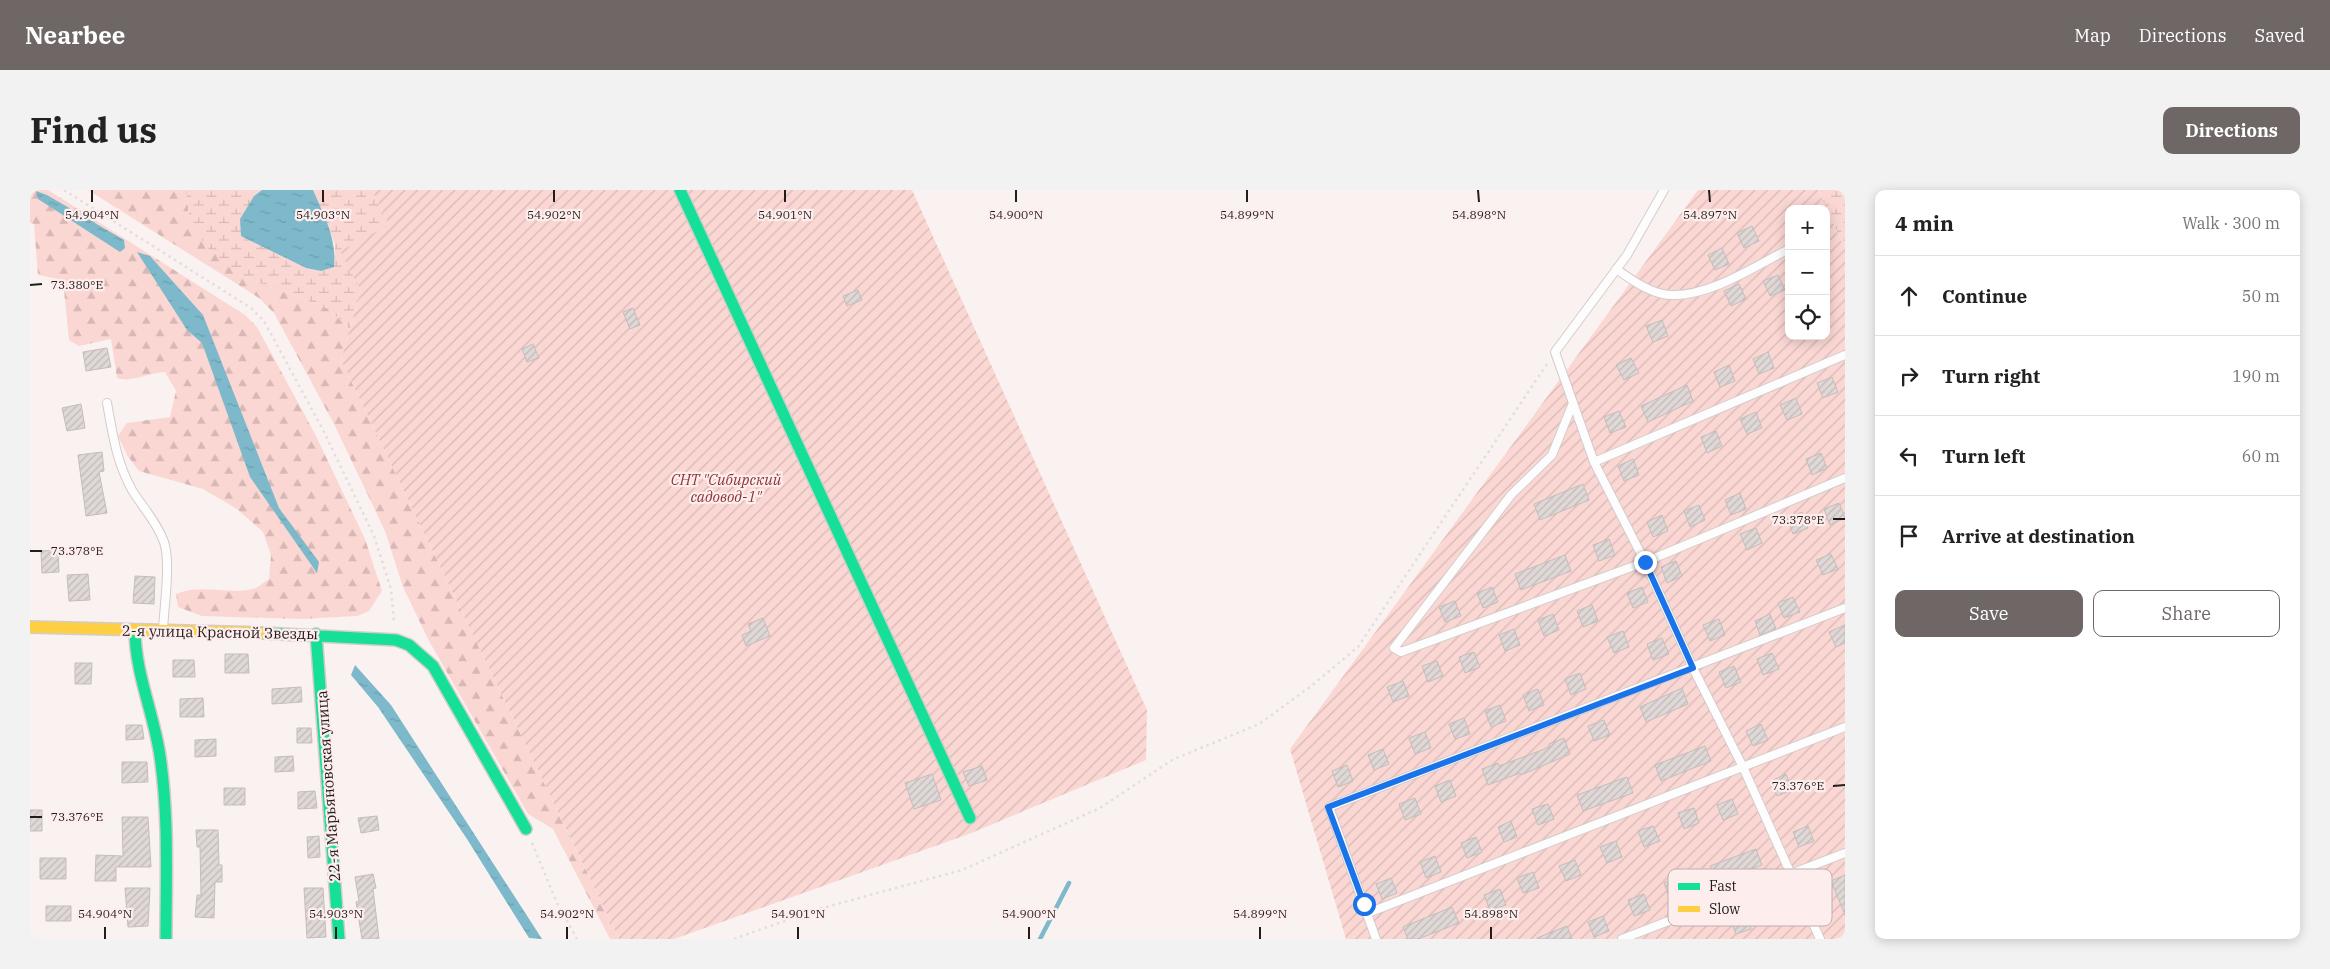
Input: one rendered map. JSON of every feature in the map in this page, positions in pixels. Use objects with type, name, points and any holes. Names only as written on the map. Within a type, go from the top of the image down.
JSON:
[{"type":"street","points":[[680,190],[970,818]]},
{"type":"street","name":"2-я улица Красной Звезды","points":[[30,627],[316,634],[396,640],[409,644],[433,666],[526,829]]},
{"type":"street","points":[[135,630],[134,647],[157,733],[167,815],[166,939]]},
{"type":"street","name":"22-я Марьяновская улица","points":[[316,634],[339,939]]},
{"type":"lane","points":[[1664,190],[1616,269],[1555,352],[1594,462],[1645,562],[1693,668],[1743,767],[1788,869]]},
{"type":"lane","points":[[1616,269],[1638,284],[1670,296],[1701,292],[1787,250]]},
{"type":"lane","points":[[1594,462],[1845,355]]},
{"type":"lane","points":[[108,403],[116,456],[132,490],[151,516],[164,544],[166,580],[162,631]]},
{"type":"lane","points":[[1573,403],[1552,455],[1511,494],[1394,648],[1401,652],[1645,562],[1845,478]]},
{"type":"lane","points":[[1376,939],[1328,807],[1845,608]]},
{"type":"lane","points":[[1368,913],[1845,726]]},
{"type":"lane","points":[[1805,869],[1845,852]]},
{"type":"lane","points":[[1622,939],[1668,922]]},
{"type":"lane","points":[[1814,926],[1820,939]]},
{"type":"path","points":[[64,190],[251,308],[264,321],[323,430],[374,536],[391,589],[396,640]]},
{"type":"path","points":[[734,939],[815,910],[962,870],[1100,808],[1172,760],[1259,724],[1358,647],[1555,352]]},
{"type":"path","points":[[526,829],[557,902],[577,939]]},
{"type":"green space","points":[[30,190],[48,190],[245,315],[257,327],[315,434],[365,539],[382,591],[369,611],[357,616],[301,619],[202,616],[178,607],[176,594],[205,589],[246,590],[256,588],[269,579],[271,555],[263,532],[237,509],[203,489],[139,471],[127,455],[118,436],[127,423],[170,417],[176,391],[165,372],[134,379],[117,378],[111,339],[79,346],[69,340],[63,280],[38,275],[34,224],[30,223]]},
{"type":"green space","points":[[88,190],[186,190],[189,216],[244,277],[327,308],[350,329],[341,360],[619,939],[610,939],[553,829],[528,814],[429,641],[403,587],[385,531],[334,424],[274,313],[259,298]]},
{"type":"green space","points":[[186,190],[262,190],[254,196],[241,236],[306,268],[321,271],[334,267],[335,244],[313,190],[372,190],[389,225],[361,290],[350,329],[327,308],[244,277],[205,246],[189,216]]},
{"type":"green space","name":"СНТ \"Сибирский садовод-1\"","points":[[372,190],[912,190],[1147,710],[1146,760],[969,834],[674,939],[619,939],[341,360],[361,290],[340,251],[389,225]]},
{"type":"green space","points":[[1698,190],[1818,190],[1825,205],[1785,205],[1785,340],[1830,340],[1830,216],[1845,249],[1845,939],[1346,939],[1290,749]]},
{"type":"green space","points":[[1818,190],[1845,190],[1845,249],[1830,216],[1830,205],[1825,205]]},
{"type":"water","points":[[262,190],[313,190],[332,237],[334,267],[321,271],[306,268],[241,236],[240,219],[254,196]]},
{"type":"water","points":[[36,191],[47,195],[124,240],[125,248],[120,252],[38,199]]},
{"type":"water","points":[[137,252],[150,256],[203,315],[279,508],[319,562],[317,573],[250,477],[202,343],[187,330]]},
{"type":"water","points":[[355,665],[391,705],[542,939],[529,938],[467,839],[378,707],[351,675]]},
{"type":"building","points":[[1752,226],[1759,241],[1744,248],[1737,233]]},
{"type":"building","points":[[1722,248],[1729,264],[1715,270],[1708,255]]},
{"type":"building","points":[[1778,275],[1785,290],[1770,296],[1763,281]]},
{"type":"building","points":[[1739,284],[1746,299],[1731,306],[1724,291]]},
{"type":"building","points":[[858,290],[862,300],[847,306],[843,296]]},
{"type":"building","points":[[633,308],[640,325],[630,329],[623,312]]},
{"type":"building","points":[[1662,320],[1668,336],[1653,342],[1646,326]]},
{"type":"building","points":[[533,344],[539,358],[527,362],[522,349]]},
{"type":"building","points":[[107,348],[111,367],[86,371],[83,352]]},
{"type":"building","points":[[1768,352],[1774,368],[1759,374],[1753,359]]},
{"type":"building","points":[[1631,358],[1639,373],[1624,380],[1616,365]]},
{"type":"building","points":[[1729,365],[1735,381],[1720,387],[1714,372]]},
{"type":"building","points":[[1832,377],[1838,392],[1823,398],[1817,383]]},
{"type":"building","points":[[1687,385],[1693,401],[1648,422],[1641,406]]},
{"type":"building","points":[[1796,398],[1802,414],[1787,420],[1780,405]]},
{"type":"building","points":[[81,404],[85,428],[67,431],[62,408]]},
{"type":"building","points":[[1619,411],[1626,427],[1610,433],[1604,417]]},
{"type":"building","points":[[1756,412],[1762,428],[1747,434],[1740,419]]},
{"type":"building","points":[[1716,431],[1722,446],[1707,453],[1701,437]]},
{"type":"building","points":[[102,452],[104,471],[99,472],[107,513],[86,516],[78,455]]},
{"type":"building","points":[[1821,453],[1827,468],[1812,475],[1806,459]]},
{"type":"building","points":[[1633,459],[1639,475],[1624,481],[1618,466]]},
{"type":"building","points":[[1583,484],[1589,500],[1540,520],[1534,504]]},
{"type":"building","points":[[1740,493],[1746,509],[1731,515],[1725,500]]},
{"type":"building","points":[[1839,503],[1845,518],[1830,525],[1824,509]]},
{"type":"building","points":[[1699,505],[1705,520],[1690,527],[1684,511]]},
{"type":"building","points":[[1802,512],[1808,528],[1793,534],[1787,518]]},
{"type":"building","points":[[1662,515],[1668,531],[1653,537],[1647,522]]},
{"type":"building","points":[[1756,528],[1762,543],[1747,550],[1740,534]]},
{"type":"building","points":[[1609,539],[1615,555],[1599,561],[1593,545]]},
{"type":"building","points":[[58,550],[59,572],[42,573],[41,551]]},
{"type":"building","points":[[1831,554],[1838,569],[1823,575],[1816,560]]},
{"type":"building","points":[[1565,555],[1571,571],[1521,590],[1515,574]]},
{"type":"building","points":[[1676,561],[1682,576],[1667,583],[1661,567]]},
{"type":"building","points":[[88,574],[90,600],[69,601],[67,575]]},
{"type":"building","points":[[135,576],[155,577],[154,604],[133,603]]},
{"type":"building","points":[[1492,587],[1498,602],[1483,608],[1477,593]]},
{"type":"building","points":[[1642,587],[1648,602],[1633,608],[1627,593]]},
{"type":"building","points":[[1793,597],[1800,612],[1784,618],[1778,603]]},
{"type":"building","points":[[1455,601],[1461,616],[1445,622],[1439,607]]},
{"type":"building","points":[[1592,605],[1598,621],[1583,627],[1577,611]]},
{"type":"building","points":[[1553,614],[1559,630],[1544,636],[1538,620]]},
{"type":"building","points":[[1770,614],[1776,629],[1760,635],[1755,621]]},
{"type":"building","points":[[763,618],[770,636],[746,646],[742,635],[751,631],[748,624]]},
{"type":"building","points":[[1719,619],[1725,635],[1710,641],[1703,625]]},
{"type":"building","points":[[1845,625],[1845,643],[1836,647],[1829,632]]},
{"type":"building","points":[[1514,629],[1520,645],[1505,651],[1499,635]]},
{"type":"building","points":[[1623,631],[1629,647],[1614,653],[1607,637]]},
{"type":"building","points":[[1662,638],[1669,654],[1653,660],[1647,644]]},
{"type":"building","points":[[1474,652],[1480,667],[1465,673],[1459,657]]},
{"type":"building","points":[[1772,653],[1779,669],[1763,675],[1757,659]]},
{"type":"building","points":[[225,654],[248,654],[249,673],[225,673]]},
{"type":"building","points":[[173,660],[194,660],[195,677],[173,677]]},
{"type":"building","points":[[1437,661],[1443,676],[1428,682],[1422,666]]},
{"type":"building","points":[[75,663],[92,663],[91,684],[75,684]]},
{"type":"building","points":[[1734,666],[1741,682],[1726,688],[1719,672]]},
{"type":"building","points":[[1580,673],[1586,689],[1571,695],[1565,679]]},
{"type":"building","points":[[1403,681],[1409,696],[1393,702],[1387,687]]},
{"type":"building","points":[[301,687],[302,702],[272,704],[272,689]]},
{"type":"building","points":[[1682,688],[1688,704],[1646,722],[1640,707]]},
{"type":"building","points":[[1538,689],[1544,705],[1529,711],[1523,695]]},
{"type":"building","points":[[203,698],[204,717],[180,717],[180,699]]},
{"type":"building","points":[[1500,705],[1506,721],[1491,727],[1485,711]]},
{"type":"building","points":[[1464,718],[1470,734],[1455,739],[1449,724]]},
{"type":"building","points":[[1604,720],[1610,735],[1594,741],[1588,726]]},
{"type":"building","points":[[1761,724],[1768,740],[1753,746],[1746,731]]},
{"type":"building","points":[[126,725],[142,725],[144,739],[126,740]]},
{"type":"building","points":[[297,728],[311,728],[312,743],[297,743]]},
{"type":"building","points":[[1425,732],[1431,748],[1415,754],[1409,738]]},
{"type":"building","points":[[1564,738],[1570,754],[1521,775],[1520,773],[1488,785],[1482,769],[1498,763],[1499,766],[1550,747],[1549,744]]},
{"type":"building","points":[[216,739],[216,756],[195,757],[195,740]]},
{"type":"building","points":[[1705,746],[1711,761],[1661,781],[1655,765]]},
{"type":"building","points":[[1383,749],[1389,764],[1374,770],[1368,755]]},
{"type":"building","points":[[293,756],[294,771],[275,772],[275,757]]},
{"type":"building","points":[[122,762],[147,762],[148,782],[122,783]]},
{"type":"building","points":[[1347,765],[1353,781],[1338,787],[1332,771]]},
{"type":"building","points":[[982,766],[987,780],[969,786],[963,772]]},
{"type":"building","points":[[932,774],[941,800],[914,809],[905,783]]},
{"type":"building","points":[[1786,774],[1792,790],[1777,796],[1771,781]]},
{"type":"building","points":[[1627,777],[1633,793],[1583,811],[1577,795]]},
{"type":"building","points":[[1450,780],[1456,796],[1441,802],[1435,786]]},
{"type":"building","points":[[224,788],[245,788],[245,805],[224,805]]},
{"type":"building","points":[[315,791],[317,808],[298,809],[298,792]]},
{"type":"building","points":[[1415,798],[1421,814],[1405,820],[1399,804]]},
{"type":"building","points":[[1732,799],[1738,814],[1723,820],[1717,805]]},
{"type":"building","points":[[1548,804],[1554,819],[1538,825],[1532,809]]},
{"type":"building","points":[[1694,808],[1699,823],[1684,829],[1678,813]]},
{"type":"building","points":[[30,810],[42,810],[42,831],[30,831]]},
{"type":"building","points":[[377,816],[379,830],[361,833],[358,818]]},
{"type":"building","points":[[122,817],[148,817],[151,867],[116,867],[116,881],[95,881],[96,855],[123,856]]},
{"type":"building","points":[[1511,821],[1517,837],[1504,842],[1498,827]]},
{"type":"building","points":[[1653,826],[1660,841],[1644,847],[1638,831]]},
{"type":"building","points":[[1808,826],[1814,841],[1799,847],[1793,832]]},
{"type":"building","points":[[196,830],[218,830],[219,865],[222,865],[222,882],[215,882],[214,918],[195,917],[197,895],[201,895],[200,847],[197,847]]},
{"type":"building","points":[[319,836],[320,857],[308,858],[307,837]]},
{"type":"building","points":[[1476,837],[1482,852],[1467,858],[1461,843]]},
{"type":"building","points":[[1616,841],[1622,857],[1607,863],[1600,847]]},
{"type":"building","points":[[1756,849],[1762,865],[1751,869],[1711,869],[1710,866]]},
{"type":"building","points":[[1435,856],[1441,872],[1426,878],[1420,862]]},
{"type":"building","points":[[40,858],[66,858],[66,879],[40,879]]},
{"type":"building","points":[[1575,860],[1581,875],[1566,881],[1559,866]]},
{"type":"building","points":[[1533,872],[1539,888],[1523,893],[1517,878]]},
{"type":"building","points":[[373,874],[376,888],[373,889],[379,939],[362,939],[356,902],[359,901],[355,877]]},
{"type":"building","points":[[1845,875],[1845,915],[1832,883],[1832,881]]},
{"type":"building","points":[[1391,878],[1397,893],[1382,899],[1376,884]]},
{"type":"building","points":[[1668,882],[1668,894],[1664,883]]},
{"type":"building","points":[[125,888],[150,888],[148,926],[128,927]]},
{"type":"building","points":[[304,888],[323,888],[326,937],[307,938]]},
{"type":"building","points":[[1500,889],[1506,905],[1490,910],[1484,895]]},
{"type":"building","points":[[1644,894],[1650,910],[1634,916],[1628,900]]},
{"type":"building","points":[[46,906],[71,906],[71,921],[46,921]]},
{"type":"building","points":[[1452,907],[1459,923],[1418,939],[1408,939],[1403,927]]},
{"type":"building","points":[[1603,916],[1609,931],[1594,937],[1588,922]]},
{"type":"building","points":[[1567,926],[1572,939],[1537,939],[1537,938]]},
{"type":"building","points":[[1733,926],[1750,926],[1751,929],[1736,934]]},
{"type":"waterway","points":[[1040,939],[1069,883]]},
{"type":"traffic: fast","points":[[680,190],[970,818]]},
{"type":"traffic: fast","points":[[135,630],[141,678],[157,740],[163,779],[166,848],[166,939]]},
{"type":"traffic: fast","points":[[262,633],[396,640],[409,645],[433,666],[526,829]]},
{"type":"traffic: fast","points":[[316,634],[339,939]]},
{"type":"traffic: slow","points":[[30,627],[262,633]]},
{"type":"route","points":[[1364,904],[1328,807],[1693,668],[1645,562]]}]
